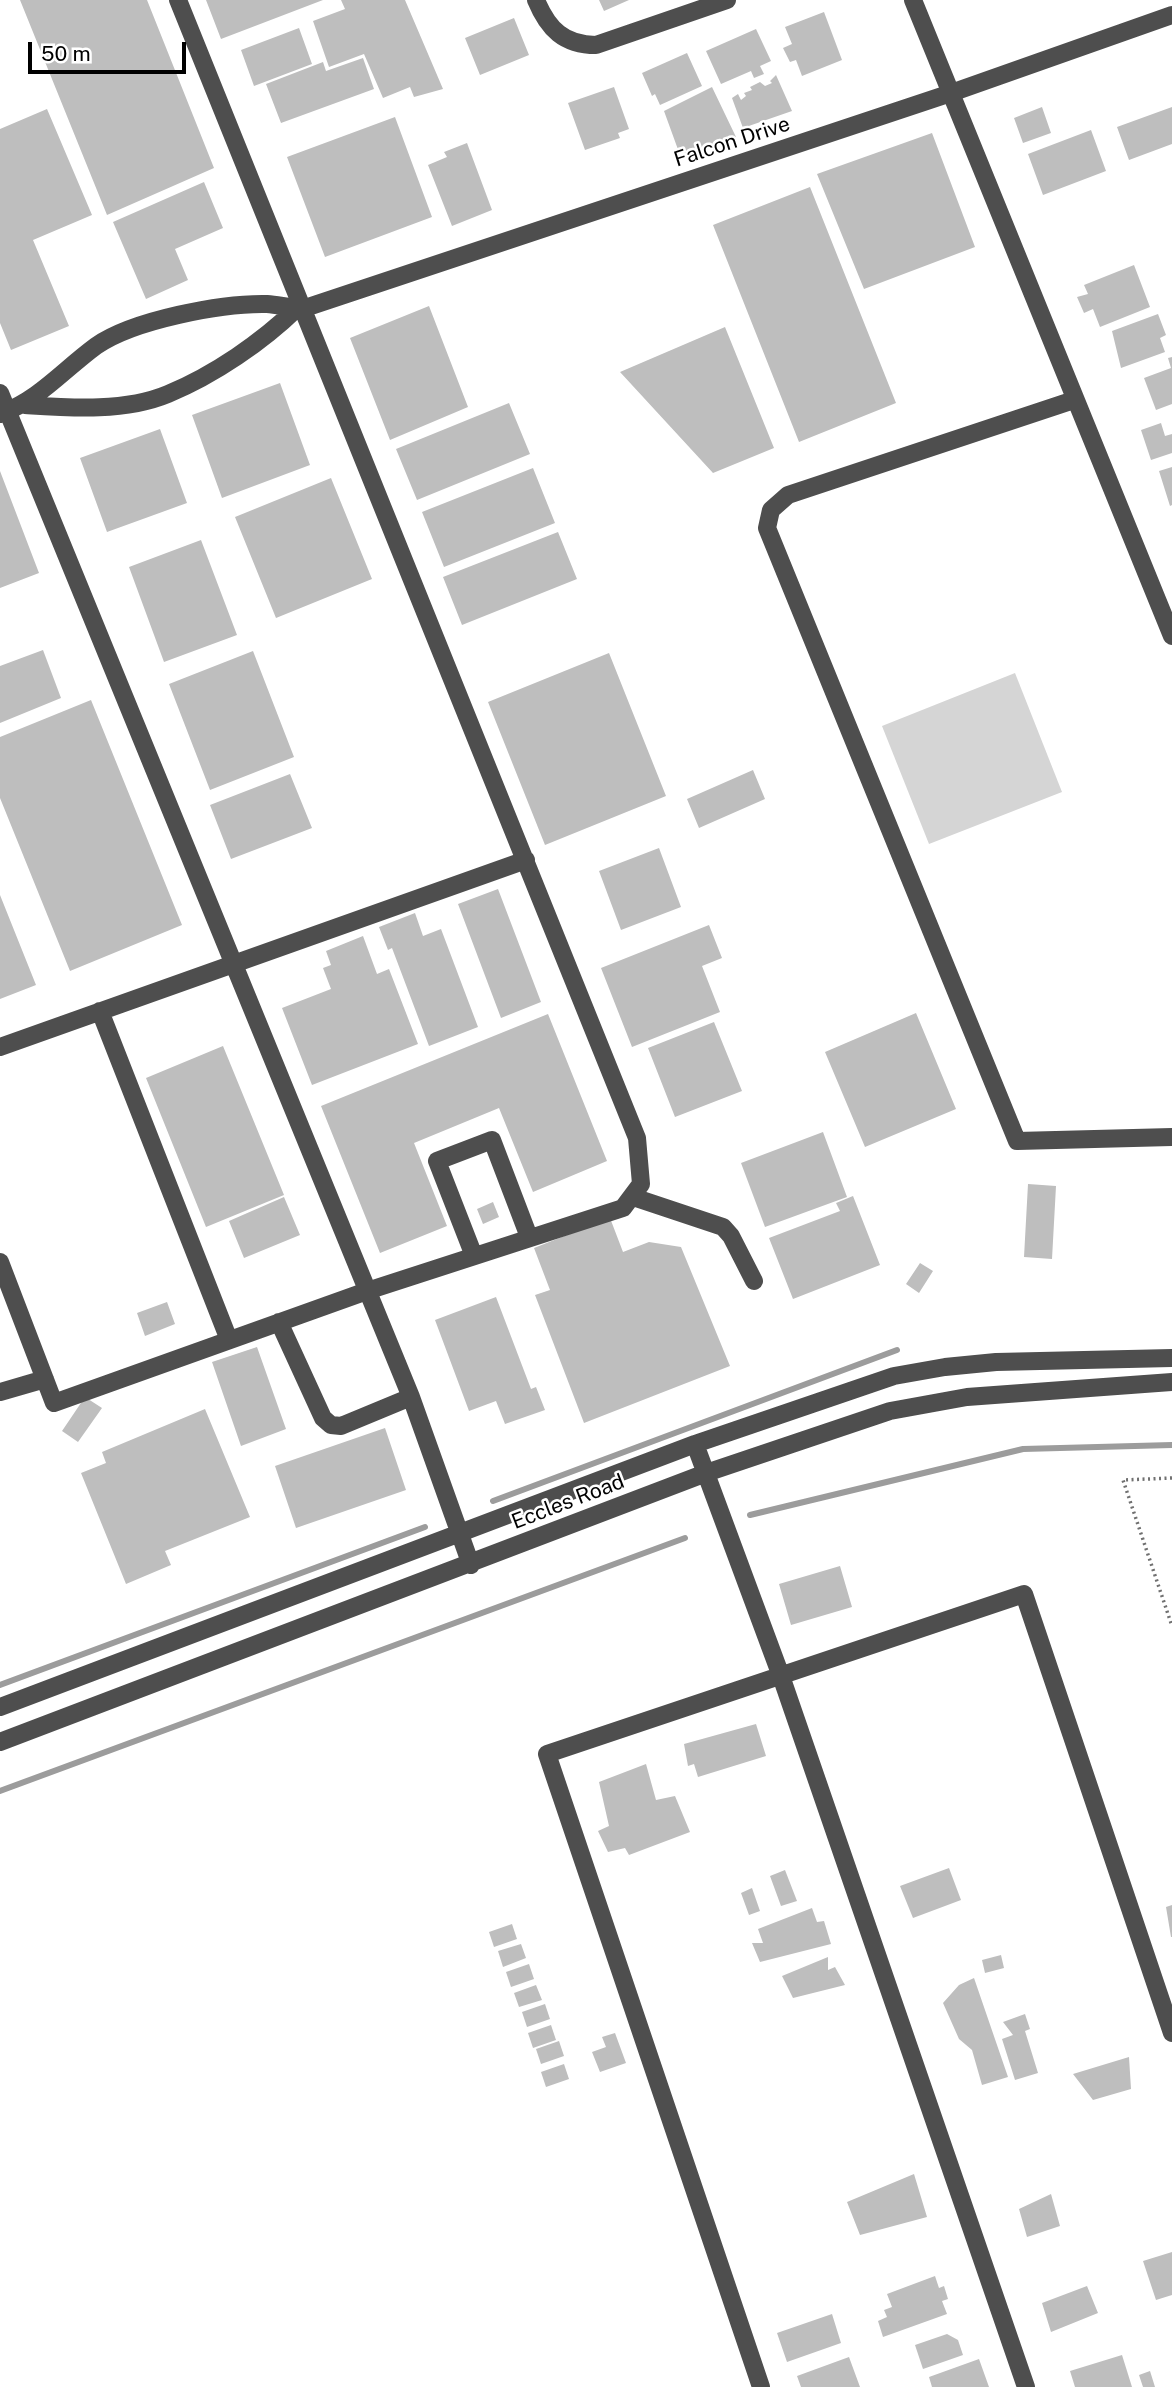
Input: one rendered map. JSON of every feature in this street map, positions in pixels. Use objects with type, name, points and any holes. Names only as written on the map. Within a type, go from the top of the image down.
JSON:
[{"type":"street","points":[[0,1262],[54,1403],[367,1291],[623,1208],[641,1184],[637,1138],[178,0]]},
{"type":"street","points":[[536,0],[552,29],[564,39],[578,45],[596,45],[727,0]]},
{"type":"street","points":[[913,0],[1172,636]]},
{"type":"street","name":"Falcon Drive","points":[[11,410],[117,406],[167,394],[276,328],[301,308],[951,93],[1172,15]]},
{"type":"street","name":"Falcon Drive","points":[[11,410],[98,345],[143,323],[198,312],[266,304],[301,308]]},
{"type":"street","points":[[0,393],[11,410],[232,965],[411,1397],[471,1565]]},
{"type":"street","points":[[1074,400],[788,495],[771,510],[768,528],[1017,1141],[1172,1137]]},
{"type":"street","points":[[0,1047],[526,860]]},
{"type":"street","points":[[100,1011],[229,1339]]},
{"type":"street","points":[[474,1256],[438,1161],[492,1140],[529,1237]]},
{"type":"street","points":[[633,1197],[723,1227],[731,1236],[754,1281]]},
{"type":"street","points":[[279,1322],[323,1418],[331,1425],[341,1426],[411,1397]]},
{"type":"street","name":"Eccles Road","points":[[0,1707],[460,1536],[695,1444],[894,1376],[945,1367],[1172,1358]]},
{"type":"street","points":[[0,1392],[45,1378]]},
{"type":"street","name":"Eccles Road","points":[[0,1742],[471,1565],[706,1473],[890,1411],[967,1397],[1172,1382]]},
{"type":"street","points":[[695,1444],[781,1676],[1026,2387]]},
{"type":"street","points":[[761,2387],[547,1754],[1024,1594],[1172,2033]]},
{"type":"path","points":[[1172,1478],[1123,1480],[1172,1626]]},
{"type":"shaded area","points":[[1015,673],[1062,792],[929,844],[882,726]]},
{"type":"building","points":[[20,0],[147,0],[214,168],[107,215]]},
{"type":"building","points":[[206,0],[323,0],[221,39]]},
{"type":"building","points":[[341,0],[405,0],[443,89],[414,97],[410,87],[383,98],[364,54],[329,67],[313,21],[345,9]]},
{"type":"building","points":[[599,0],[629,0],[604,11]]},
{"type":"building","points":[[824,12],[842,60],[802,76],[796,60],[790,62],[783,48],[792,44],[785,27]]},
{"type":"building","points":[[514,18],[529,55],[480,75],[465,38]]},
{"type":"building","points":[[299,28],[312,64],[254,86],[241,50]]},
{"type":"building","points":[[756,29],[771,61],[760,66],[764,74],[754,78],[751,71],[721,84],[706,51]]},
{"type":"building","points":[[687,53],[702,86],[660,105],[655,94],[652,96],[642,73]]},
{"type":"building","points":[[363,58],[374,89],[281,123],[266,84],[323,62],[326,71]]},
{"type":"building","points":[[776,75],[792,111],[743,128],[732,98],[738,94],[741,100],[746,96],[744,93],[752,90],[750,87],[760,82],[765,86],[772,83],[770,81]]},
{"type":"building","points":[[614,87],[629,129],[618,133],[620,138],[585,150],[568,103]]},
{"type":"building","points":[[712,87],[736,137],[680,155],[664,111]]},
{"type":"building","points":[[1042,107],[1051,133],[1023,143],[1014,118]]},
{"type":"building","points":[[1172,107],[1172,144],[1129,160],[1117,127]]},
{"type":"building","points":[[47,109],[92,215],[33,240],[69,326],[11,350],[0,323],[0,129]]},
{"type":"building","points":[[395,117],[432,217],[325,257],[287,157]]},
{"type":"building","points":[[1091,130],[1106,171],[1043,195],[1028,154]]},
{"type":"building","points":[[932,133],[975,247],[864,289],[817,174]]},
{"type":"building","points":[[467,143],[492,210],[452,226],[428,165],[447,157],[444,152]]},
{"type":"building","points":[[204,182],[223,228],[175,249],[188,280],[146,299],[113,222]]},
{"type":"building","points":[[810,187],[896,403],[799,442],[713,225]]},
{"type":"building","points":[[1134,265],[1150,307],[1100,327],[1093,309],[1084,313],[1077,297],[1088,294],[1084,285]]},
{"type":"building","points":[[429,306],[468,407],[390,440],[350,338]]},
{"type":"building","points":[[1158,314],[1166,335],[1160,338],[1165,352],[1121,368],[1112,331]]},
{"type":"building","points":[[725,327],[774,448],[713,473],[620,372]]},
{"type":"building","points":[[1172,357],[1172,404],[1156,410],[1144,378],[1171,368],[1168,358]]},
{"type":"building","points":[[280,383],[310,465],[222,498],[192,415]]},
{"type":"building","points":[[509,403],[530,454],[417,500],[396,449]]},
{"type":"building","points":[[1161,423],[1165,436],[1172,434],[1172,453],[1151,460],[1141,430]]},
{"type":"building","points":[[160,429],[187,503],[107,532],[80,458]]},
{"type":"building","points":[[1172,467],[1172,505],[1170,506],[1159,471]]},
{"type":"building","points":[[533,468],[555,523],[444,567],[422,512]]},
{"type":"building","points":[[0,471],[39,573],[0,588]]},
{"type":"building","points":[[331,478],[372,579],[276,618],[235,517]]},
{"type":"building","points":[[558,532],[577,579],[462,625],[443,577]]},
{"type":"building","points":[[201,540],[237,635],[164,662],[129,567]]},
{"type":"building","points":[[43,650],[61,698],[0,723],[0,666]]},
{"type":"building","points":[[253,651],[294,757],[210,790],[169,684]]},
{"type":"building","points":[[609,653],[666,796],[545,845],[488,702]]},
{"type":"building","points":[[91,700],[182,925],[70,971],[0,798],[0,737]]},
{"type":"building","points":[[753,770],[765,799],[699,828],[687,799]]},
{"type":"building","points":[[290,774],[312,828],[231,859],[210,805]]},
{"type":"building","points":[[659,848],[681,907],[621,930],[599,871]]},
{"type":"building","points":[[498,889],[541,1002],[501,1018],[458,904]]},
{"type":"building","points":[[0,895],[36,985],[0,999]]},
{"type":"building","points":[[415,913],[423,936],[441,929],[478,1027],[429,1046],[392,948],[388,950],[379,927]]},
{"type":"building","points":[[709,925],[722,958],[702,966],[720,1012],[632,1047],[601,968]]},
{"type":"building","points":[[363,936],[377,974],[389,969],[418,1044],[312,1085],[282,1008],[331,989],[323,968],[331,965],[326,951]]},
{"type":"building","points":[[916,1013],[956,1109],[865,1147],[825,1052]]},
{"type":"building","points":[[548,1014],[607,1161],[533,1192],[499,1108],[414,1143],[447,1226],[380,1253],[321,1106]]},
{"type":"building","points":[[714,1022],[742,1091],[675,1117],[648,1048]]},
{"type":"building","points":[[223,1046],[284,1195],[206,1227],[146,1078]]},
{"type":"building","points":[[823,1132],[847,1197],[765,1227],[741,1163]]},
{"type":"building","points":[[1028,1184],[1056,1186],[1052,1259],[1024,1257]]},
{"type":"building","points":[[853,1196],[880,1265],[793,1299],[769,1238],[840,1211],[836,1203]]},
{"type":"building","points":[[284,1197],[300,1235],[244,1258],[229,1221]]},
{"type":"building","points":[[493,1202],[499,1217],[483,1224],[477,1209]]},
{"type":"building","points":[[610,1218],[623,1252],[649,1242],[681,1247],[730,1366],[584,1423],[535,1295],[550,1290],[534,1248]]},
{"type":"building","points":[[920,1263],[933,1271],[919,1293],[906,1284]]},
{"type":"building","points":[[496,1297],[531,1389],[536,1387],[545,1410],[505,1424],[496,1401],[469,1411],[435,1320]]},
{"type":"building","points":[[167,1302],[175,1324],[145,1336],[137,1313]]},
{"type":"building","points":[[257,1347],[286,1429],[241,1446],[212,1362]]},
{"type":"building","points":[[85,1397],[102,1408],[78,1442],[62,1431]]},
{"type":"building","points":[[205,1409],[250,1517],[165,1551],[171,1565],[126,1584],[81,1473],[106,1463],[102,1452]]},
{"type":"building","points":[[385,1428],[406,1490],[296,1528],[275,1466]]},
{"type":"building","points":[[840,1566],[852,1607],[791,1625],[779,1584]]},
{"type":"building","points":[[756,1724],[766,1756],[698,1777],[694,1764],[688,1766],[684,1744]]},
{"type":"building","points":[[646,1764],[656,1800],[675,1796],[690,1832],[629,1855],[625,1848],[608,1852],[598,1831],[609,1826],[599,1782]]},
{"type":"building","points":[[949,1868],[961,1900],[913,1918],[900,1886]]},
{"type":"building","points":[[785,1870],[797,1901],[781,1906],[770,1876]]},
{"type":"building","points":[[752,1888],[760,1911],[749,1915],[741,1893]]},
{"type":"building","points":[[1172,1905],[1172,1937],[1171,1937],[1166,1907]]},
{"type":"building","points":[[812,1908],[817,1922],[824,1921],[831,1944],[760,1962],[752,1943],[763,1943],[758,1929]]},
{"type":"building","points":[[512,1924],[517,1939],[494,1947],[489,1932]]},
{"type":"building","points":[[521,1944],[526,1958],[503,1967],[498,1951]]},
{"type":"building","points":[[1001,1955],[1004,1968],[985,1973],[982,1960]]},
{"type":"building","points":[[828,1957],[828,1970],[835,1967],[845,1985],[793,1998],[782,1976]]},
{"type":"building","points":[[529,1964],[534,1979],[511,1987],[506,1972]]},
{"type":"building","points":[[974,1978],[1008,2077],[982,2085],[972,2050],[959,2039],[943,2003],[959,1985]]},
{"type":"building","points":[[536,1985],[542,2000],[519,2007],[514,1993]]},
{"type":"building","points":[[545,2004],[550,2019],[527,2027],[522,2012]]},
{"type":"building","points":[[1025,2014],[1030,2029],[1025,2031],[1038,2073],[1015,2080],[1002,2039],[1013,2035],[1003,2022]]},
{"type":"building","points":[[551,2025],[556,2040],[533,2048],[528,2033]]},
{"type":"building","points":[[615,2033],[626,2063],[600,2072],[592,2052],[606,2047],[602,2037]]},
{"type":"building","points":[[559,2041],[564,2056],[541,2064],[536,2049]]},
{"type":"building","points":[[1129,2057],[1131,2089],[1093,2100],[1073,2074]]},
{"type":"building","points":[[564,2064],[569,2079],[546,2087],[541,2072]]},
{"type":"building","points":[[914,2174],[927,2217],[860,2235],[847,2202]]},
{"type":"building","points":[[1051,2194],[1060,2226],[1027,2237],[1019,2209]]},
{"type":"building","points":[[1172,2252],[1172,2295],[1156,2300],[1143,2261]]},
{"type":"building","points":[[935,2276],[939,2288],[944,2286],[948,2299],[942,2301],[947,2314],[883,2337],[878,2321],[887,2317],[884,2310],[892,2307],[887,2294]]},
{"type":"building","points":[[1087,2286],[1098,2313],[1051,2332],[1042,2303]]},
{"type":"building","points":[[832,2314],[841,2343],[787,2362],[777,2333]]},
{"type":"building","points":[[947,2334],[958,2340],[963,2355],[923,2369],[915,2345]]},
{"type":"building","points":[[1122,2355],[1132,2387],[1075,2387],[1070,2371]]},
{"type":"building","points":[[849,2357],[860,2387],[801,2387],[797,2376]]},
{"type":"building","points":[[979,2359],[989,2387],[932,2387],[929,2377]]},
{"type":"building","points":[[1150,2371],[1155,2387],[1143,2387],[1139,2375]]},
{"type":"waterway","points":[[493,1501],[897,1350]]},
{"type":"waterway","points":[[750,1515],[1023,1449],[1172,1445]]},
{"type":"waterway","points":[[0,1685],[425,1527]]},
{"type":"waterway","points":[[0,1791],[685,1538]]}]
